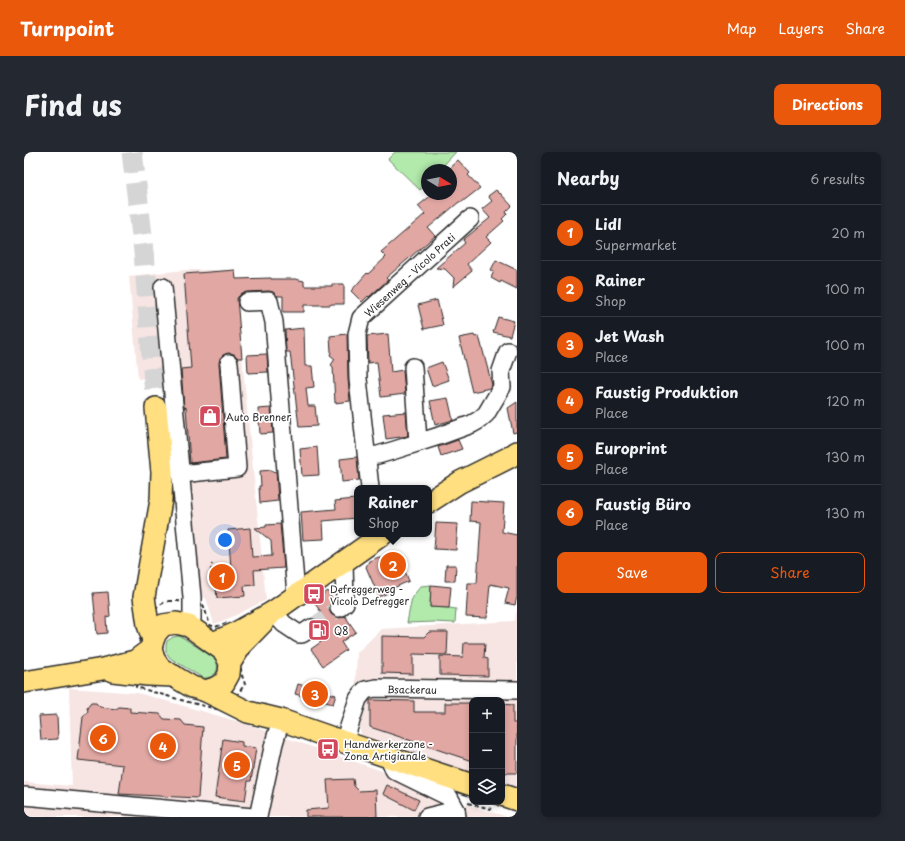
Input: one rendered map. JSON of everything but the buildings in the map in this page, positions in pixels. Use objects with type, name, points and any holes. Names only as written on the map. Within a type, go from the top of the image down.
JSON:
[{"type":"main road","points":[[156,408],[162,472],[161,500],[147,580],[152,611],[148,625],[154,659],[160,668],[192,687],[206,691],[224,683],[232,683]]},
{"type":"main road","points":[[432,500],[460,482],[517,452]]},
{"type":"main road","points":[[213,643],[238,639],[273,612],[344,562],[375,537]]},
{"type":"main road","points":[[152,611],[165,615],[182,624],[224,651],[232,683],[253,703],[281,720],[469,784]]},
{"type":"main road","points":[[136,667],[152,644],[156,632],[163,625],[182,624]]},
{"type":"main road","points":[[232,683],[238,639]]},
{"type":"main road","points":[[24,682],[103,669],[136,667],[148,675],[174,676]]},
{"type":"street","name":"Wiesenweg - Vicolo Prati","points":[[370,485],[358,379],[357,334],[361,318],[470,219]]},
{"type":"street","points":[[163,287],[193,603],[192,619],[182,624]]},
{"type":"street","points":[[247,302],[269,301],[274,322],[296,596]]},
{"type":"street","points":[[366,456],[378,455],[472,424],[479,420],[486,414],[502,387],[501,371],[508,351]]},
{"type":"street","points":[[181,474],[237,468],[229,363]]},
{"type":"street","points":[[413,367],[418,442]]},
{"type":"street","points":[[339,608],[344,603],[344,562]]},
{"type":"street","points":[[273,612],[284,624],[299,634],[302,634],[311,628]]},
{"type":"street","name":"Bsackerau","points":[[344,742],[358,699],[365,690],[376,688],[517,690]]},
{"type":"street","points":[[258,817],[274,743],[281,720]]},
{"type":"street","points":[[389,757],[394,770],[454,808]]},
{"type":"street","points":[[24,796],[253,817]]},
{"type":"street","points":[[427,817],[454,808]]},
{"type":"path","points":[[210,579],[212,564]]},
{"type":"path","points":[[169,601],[193,603],[202,603],[210,625],[215,627],[226,623],[246,650],[241,662],[241,674],[245,684],[232,683],[225,709],[221,710],[188,702],[136,687],[136,667],[131,653],[136,649],[140,640],[140,619],[169,601]]},
{"type":"path","points":[[454,808],[507,801]]},
{"type":"shaded area","points":[[185,270],[235,270],[242,358],[266,600],[214,624],[206,598],[192,597],[171,375],[138,379],[129,276]]},
{"type":"shaded area","points":[[517,608],[517,790],[505,786],[505,697],[469,697],[469,773],[361,736],[355,692],[357,653],[381,629],[514,621]]},
{"type":"shaded area","points":[[69,688],[138,693],[240,722],[379,770],[438,796],[508,817],[24,817],[24,782],[72,786]]},
{"type":"green space","points":[[395,152],[456,152],[445,164],[421,164],[420,190],[388,159]]},
{"type":"green space","points":[[431,585],[430,607],[456,609],[455,623],[407,623],[412,597],[421,586]]},
{"type":"green space","points":[[178,636],[182,637],[214,658],[217,669],[214,675],[203,678],[170,658],[166,652],[167,641]]},
{"type":"tunnel","points":[[132,152],[144,252],[156,408]]},
{"type":"tunnel","points":[[311,628],[339,608]]},
{"type":"place","name":"Auto Brenner","points":[[210,416]]},
{"type":"place","name":"Rainer","points":[[393,565]]},
{"type":"place","name":"Lidl","points":[[222,577]]},
{"type":"place","name":"Defreggerweg - Vicolo Defregger","points":[[314,594]]},
{"type":"place","name":"Q8","points":[[319,630]]},
{"type":"place","name":"Jet Wash","points":[[315,694]]},
{"type":"place","name":"Faustig Büro","points":[[103,738]]},
{"type":"place","name":"Faustig Produktion","points":[[163,746]]},
{"type":"place","name":"Handwerkerzone - Zona Artigianale","points":[[328,749]]},
{"type":"place","name":"Europrint","points":[[237,765]]}]
